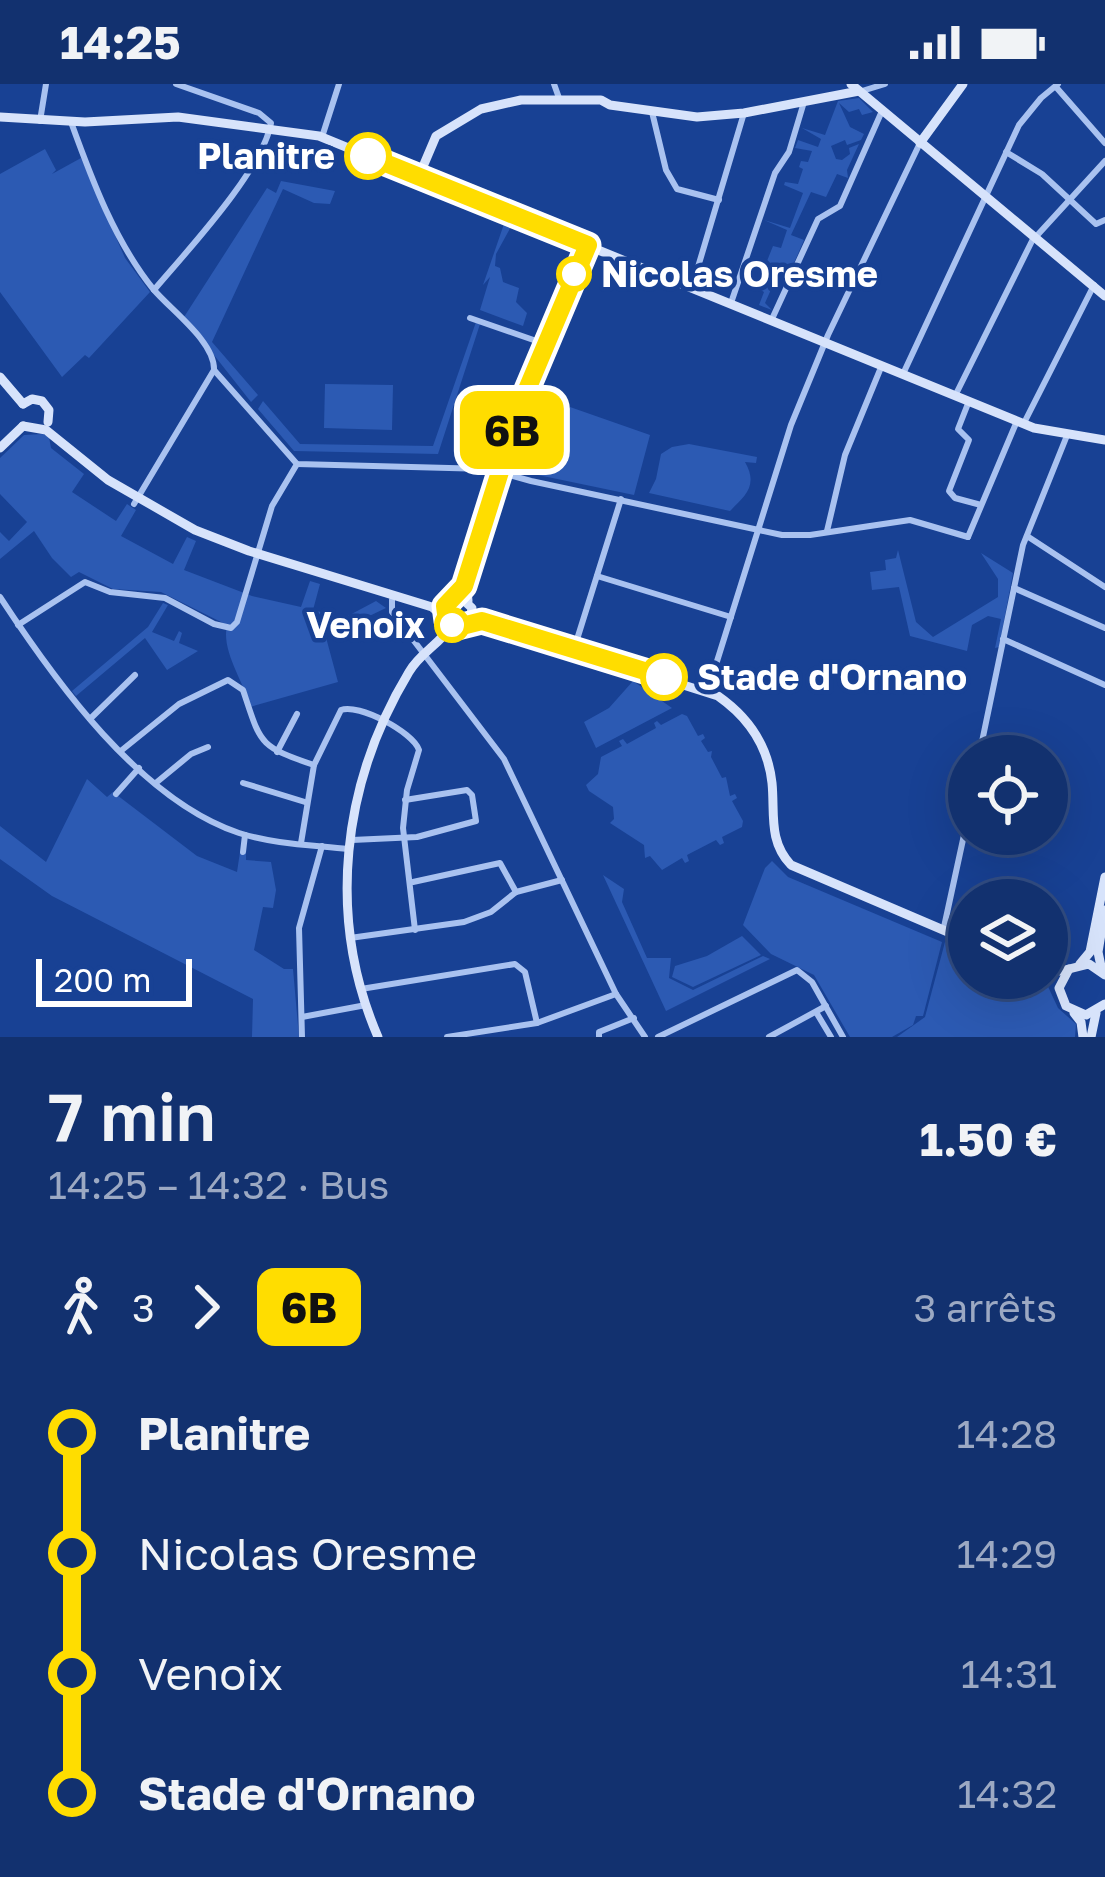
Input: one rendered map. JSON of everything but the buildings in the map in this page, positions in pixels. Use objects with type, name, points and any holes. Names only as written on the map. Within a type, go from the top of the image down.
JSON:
[{"type":"street","points":[[40,121],[46,84]]},
{"type":"street","points":[[154,290],[217,214],[270,129],[270,120],[259,112],[176,84]]},
{"type":"street","points":[[322,137],[339,84]]},
{"type":"street","points":[[554,84],[559,98]]},
{"type":"street","points":[[418,176],[436,136],[452,123],[496,104],[601,95],[610,105],[697,117],[744,113],[885,84]]},
{"type":"street","points":[[708,689],[791,424],[826,341],[920,143],[964,84]]},
{"type":"street","points":[[903,374],[1025,116],[1056,85],[1105,143]]},
{"type":"street","points":[[855,88],[1101,291],[1020,422],[968,537],[972,546]]},
{"type":"street","points":[[731,303],[804,102]]},
{"type":"street","points":[[772,319],[818,219],[840,206],[882,111]]},
{"type":"street","points":[[652,112],[666,170],[677,189],[719,200]]},
{"type":"street","points":[[692,287],[744,113]]},
{"type":"street","points":[[0,117],[71,122],[178,117],[322,137],[1020,422],[1105,438]]},
{"type":"street","points":[[71,122],[124,249],[213,355],[214,370],[137,499]]},
{"type":"street","points":[[1006,152],[1034,168],[1096,224],[1105,220]]},
{"type":"street","points":[[955,396],[1035,237],[1105,160]]},
{"type":"street","points":[[378,1037],[350,938],[348,844],[363,771],[382,721],[413,664],[442,640],[460,608],[500,472],[588,245]]},
{"type":"street","points":[[470,317],[546,344]]},
{"type":"street","points":[[826,531],[845,455],[882,365]]},
{"type":"street","points":[[214,370],[297,464],[500,472],[790,535],[910,520],[968,537]]},
{"type":"street","points":[[0,377],[23,404]]},
{"type":"street","points":[[23,426],[19,417],[23,404],[32,399],[42,401],[49,410],[44,425]]},
{"type":"street","points":[[969,401],[958,427],[969,440],[949,491],[965,502],[981,505]]},
{"type":"street","points":[[0,448],[23,426],[44,425],[137,499],[195,530],[429,606],[460,608],[708,689],[740,710],[762,740],[774,774],[778,839],[789,857],[805,869],[948,929]]},
{"type":"street","points":[[983,735],[1027,536],[1068,432]]},
{"type":"street","points":[[18,625],[88,583],[110,592],[169,599],[214,625],[231,628],[237,622],[276,496],[297,464]]},
{"type":"street","points":[[575,648],[621,499]]},
{"type":"street","points":[[1027,536],[1105,587]]},
{"type":"street","points":[[597,576],[732,617]]},
{"type":"street","points":[[1013,588],[1105,628]]},
{"type":"street","points":[[0,597],[90,719],[191,810],[245,835],[322,846],[404,839],[476,821],[467,790],[405,800]]},
{"type":"street","points":[[392,600],[390,609],[504,760],[616,994],[645,1037]]},
{"type":"street","points":[[452,625],[462,626],[460,608]]},
{"type":"street","points":[[1004,638],[1105,685]]},
{"type":"street","points":[[90,719],[135,675]]},
{"type":"street","points":[[121,751],[189,698],[228,680],[243,690],[254,728],[277,752],[314,765]]},
{"type":"street","points":[[708,689],[732,707],[757,736],[771,778],[775,840],[790,865],[948,930]]},
{"type":"street","points":[[301,843],[314,765],[343,708],[354,707],[413,736],[418,745],[405,800],[404,839],[415,930]]},
{"type":"street","points":[[277,752],[297,715]]},
{"type":"street","points":[[157,782],[191,754],[208,747]]},
{"type":"street","points":[[116,794],[140,768]]},
{"type":"street","points":[[244,783],[305,802]]},
{"type":"street","points":[[243,852],[245,835]]},
{"type":"street","points":[[302,1037],[299,928],[322,846]]},
{"type":"street","points":[[944,927],[960,855]]},
{"type":"street","points":[[412,882],[500,863],[516,892]]},
{"type":"street","points":[[1068,976],[1090,952],[1105,877]]},
{"type":"street","points":[[350,938],[483,916],[516,892],[562,880]]},
{"type":"street","points":[[1104,973],[1098,957],[1105,910]]},
{"type":"street","points":[[361,989],[514,964],[525,972],[537,1023]]},
{"type":"street","points":[[1068,968],[1104,973]]},
{"type":"street","points":[[658,1037],[736,1003],[792,970],[809,977],[843,1037]]},
{"type":"street","points":[[447,1037],[537,1023],[616,994]]},
{"type":"street","points":[[1061,999],[1087,1037]]},
{"type":"street","points":[[302,1017],[366,1005]]},
{"type":"street","points":[[769,1037],[826,1006]]},
{"type":"street","points":[[1070,1010],[1087,1015],[1101,1009]]},
{"type":"street","points":[[1087,1037],[1101,1009]]},
{"type":"street","points":[[816,1012],[831,1037]]},
{"type":"street","points":[[599,1037],[599,1032],[634,1018]]},
{"type":"shaded area","points":[[859,98],[873,112],[849,112],[839,103],[850,127],[864,134],[861,140],[831,146],[836,159],[842,160],[850,154],[849,148],[859,144],[848,178],[837,174],[826,197],[811,192],[791,235],[804,240],[790,272],[781,267],[765,303],[772,310],[759,305],[764,292],[744,280],[759,281],[773,246],[781,248],[787,230],[764,220],[790,228],[803,193],[784,185],[798,184],[801,161],[808,162],[812,151],[795,148],[798,140],[818,147],[821,139],[802,128],[825,135],[838,101]]},
{"type":"shaded area","points":[[45,149],[56,170],[52,174],[81,158],[125,258],[150,292],[89,358],[85,355],[62,377],[0,292],[0,174]]},
{"type":"shaded area","points":[[281,181],[335,191],[330,204],[314,203],[283,189],[212,342],[258,395],[251,402],[184,317],[267,188],[276,193]]},
{"type":"shaded area","points":[[505,221],[513,223],[496,254],[495,266],[503,282],[519,288],[516,302],[527,313],[523,326],[480,310],[490,277],[483,285]]},
{"type":"shaded area","points":[[476,322],[480,324],[438,454],[294,451],[258,409],[263,401],[300,444],[433,446]]},
{"type":"shaded area","points":[[325,384],[393,385],[392,430],[324,428]]},
{"type":"shaded area","points":[[570,407],[650,435],[634,495],[538,475],[538,449],[550,449]]},
{"type":"shaded area","points":[[24,435],[49,437],[51,448],[84,474],[72,492],[116,521],[127,504],[136,510],[121,536],[173,564],[187,537],[196,541],[184,570],[252,596],[301,607],[310,581],[320,584],[313,610],[344,618],[376,601],[386,608],[340,630],[324,630],[338,682],[250,707],[230,656],[227,625],[161,592],[113,589],[79,572],[71,577],[34,531],[0,559],[0,532],[9,541],[27,522],[0,494],[0,458]]},
{"type":"shaded area","points":[[689,444],[757,457],[756,463],[745,462],[750,484],[730,511],[649,493],[661,454]]},
{"type":"shaded area","points":[[898,550],[916,622],[933,637],[998,597],[998,579],[981,553],[1013,573],[999,647],[995,648],[1001,619],[988,616],[972,625],[967,651],[910,636],[899,587],[872,590],[870,572],[886,570],[885,560],[896,558]]},
{"type":"shaded area","points":[[163,603],[168,605],[152,632],[174,641],[179,631],[179,643],[198,651],[167,670],[145,638],[76,696],[72,691],[148,627]]},
{"type":"shaded area","points":[[633,681],[672,708],[596,748],[584,722],[609,708]]},
{"type":"shaded area","points":[[682,714],[698,736],[703,734],[701,741],[712,751],[722,778],[726,777],[730,796],[735,794],[732,801],[743,821],[742,827],[722,837],[724,843],[716,840],[687,855],[689,861],[682,858],[662,870],[650,856],[645,858],[644,845],[610,823],[613,807],[586,785],[598,774],[601,757],[622,746],[619,741],[627,744],[656,728],[657,721],[661,725]]},
{"type":"shaded area","points":[[87,779],[107,797],[113,792],[197,856],[237,872],[240,852],[246,853],[246,860],[271,862],[276,890],[273,908],[263,907],[254,950],[284,969],[293,969],[299,1037],[252,1037],[253,999],[52,896],[0,859],[0,826],[46,862]]},
{"type":"shaded area","points":[[772,861],[788,877],[942,942],[923,1016],[916,1016],[913,1025],[892,1037],[850,1037],[814,975],[771,954],[743,925]]},
{"type":"shaded area","points":[[603,875],[624,889],[622,902],[647,958],[671,958],[669,978],[693,990],[763,956],[770,959],[666,1011]]},
{"type":"shaded area","points":[[742,936],[761,955],[693,987],[672,977],[675,966],[707,956]]},
{"type":"shaded area","points":[[945,942],[948,999],[1054,999],[1076,1024],[1075,1037],[897,1037],[925,1017]]},
{"type":"bus line","name":"6B","points":[[368,156],[588,245],[532,373],[464,586],[445,606],[447,621],[458,627],[482,621],[664,677]]},
{"type":"place","name":"Planitre","points":[[368,156]]},
{"type":"place","name":"Nicolas Oresme","points":[[574,274]]},
{"type":"place","name":"Venoix","points":[[452,625]]},
{"type":"place","name":"Stade d'Ornano","points":[[664,677]]}]
